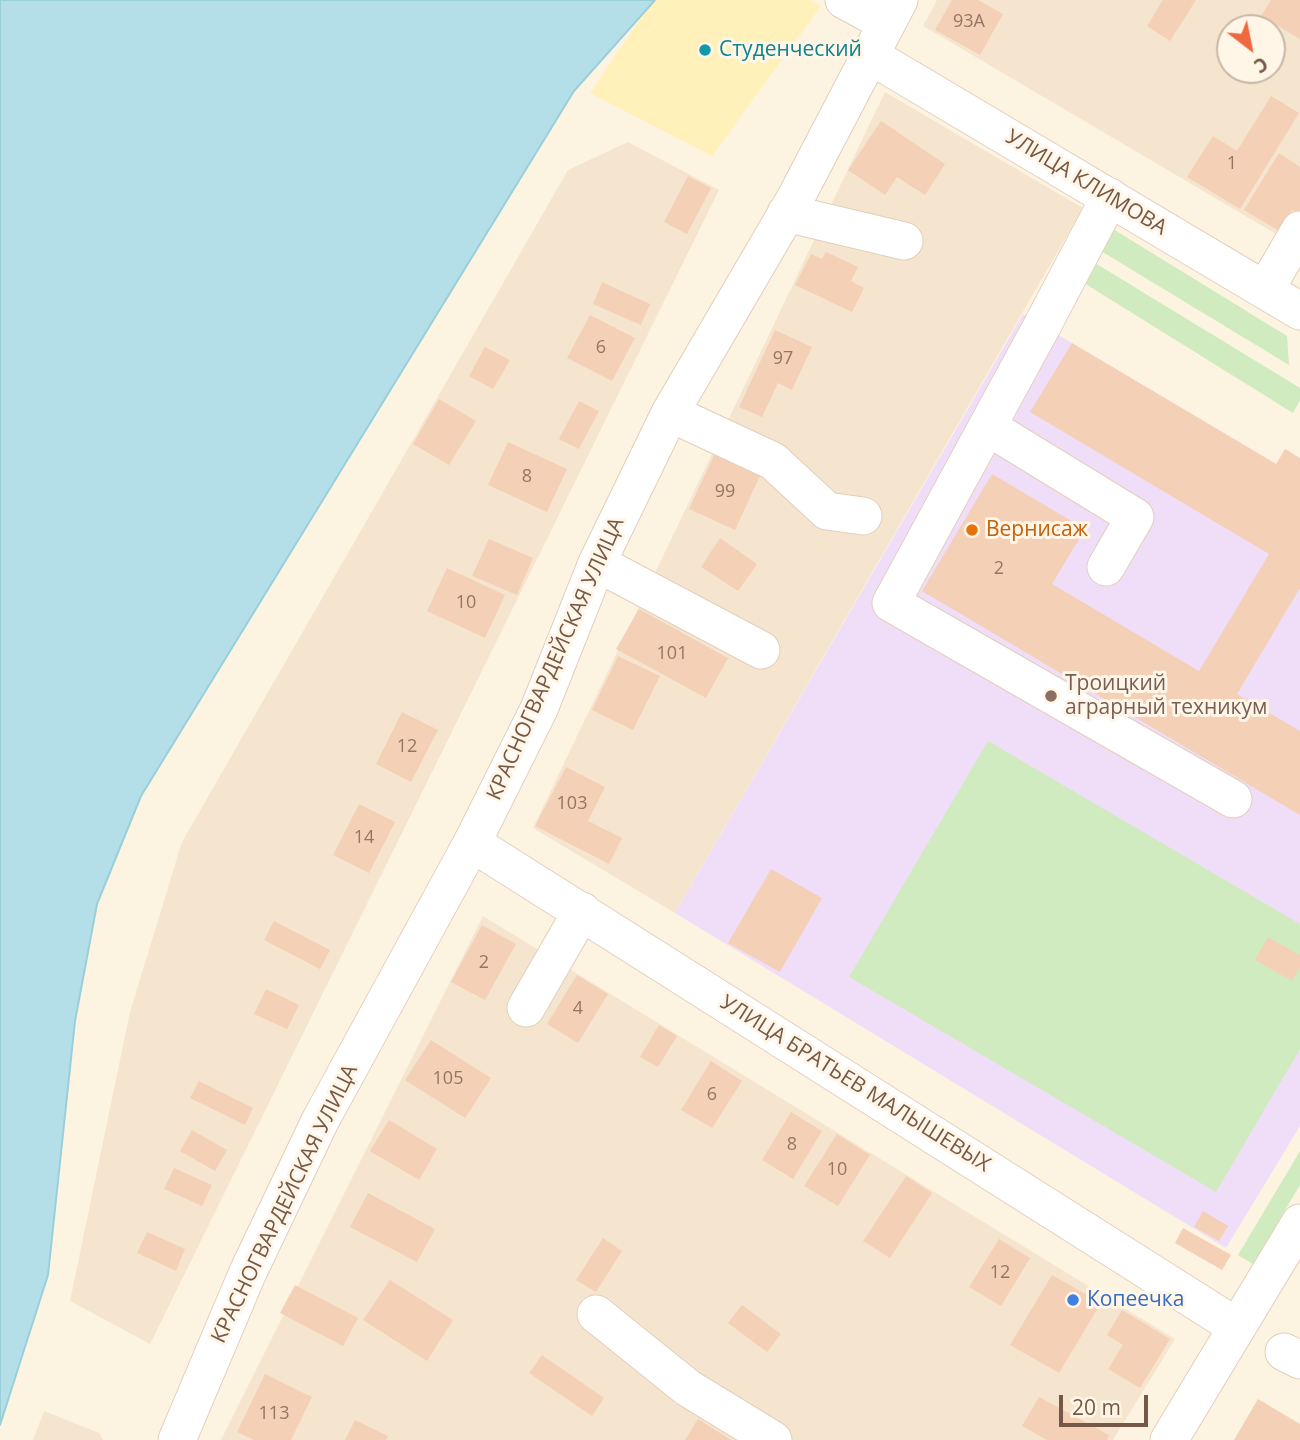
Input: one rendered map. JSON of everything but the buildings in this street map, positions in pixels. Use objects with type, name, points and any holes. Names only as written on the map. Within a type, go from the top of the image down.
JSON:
[{"type":"street","points":[[844,0],[893,12]]},
{"type":"street","name":"КРАСНОГВАРДЕЙСКАЯ УЛИЦА","points":[[177,1440],[248,1272],[320,1121],[472,843],[539,709],[597,563],[670,413],[786,212],[893,12]]},
{"type":"street","name":"УЛИЦА КЛИМОВА","points":[[871,56],[1300,311]]},
{"type":"street","points":[[1110,197],[891,603],[1233,799]]},
{"type":"street","points":[[786,212],[904,241]]},
{"type":"street","points":[[1265,290],[1300,230]]},
{"type":"street","points":[[670,413],[774,461],[827,511],[863,516]]},
{"type":"street","points":[[988,427],[1135,517],[1106,567]]},
{"type":"street","points":[[597,563],[761,650]]},
{"type":"street","name":"УЛИЦА БРАТЬЕВ МАЛЫШЕВЫХ","points":[[472,843],[1237,1327]]},
{"type":"street","points":[[526,1008],[582,911]]},
{"type":"street","points":[[1169,1440],[1300,1223]]},
{"type":"street","points":[[596,1314],[688,1388],[773,1440]]},
{"type":"shaded area","points":[[937,0],[1300,0],[1300,248],[923,26]]},
{"type":"shaded area","points":[[885,92],[1083,208],[675,913],[533,828]]},
{"type":"shaded area","points":[[628,142],[719,190],[150,1344],[70,1301],[130,1012],[182,842],[568,170]]},
{"type":"shaded area","name":"Троицкий аграрный техникум","points":[[1023,314],[1300,478],[1300,1126],[1226,1248],[675,913]]},
{"type":"shaded area","points":[[483,916],[1175,1339],[1113,1440],[221,1440]]},
{"type":"shaded area","points":[[44,1411],[99,1433],[103,1440],[33,1440]]},
{"type":"green space","points":[[1113,229],[1287,336],[1289,365],[1101,251]]},
{"type":"green space","points":[[1095,263],[1300,388],[1300,400],[1293,413],[1084,283]]},
{"type":"green space","points":[[988,741],[1300,924],[1300,1049],[1216,1192],[849,977]]},
{"type":"green space","points":[[1300,1151],[1300,1185],[1253,1264],[1238,1255]]},
{"type":"sand","name":"Студенческий","points":[[653,0],[809,0],[821,6],[712,156],[590,93]]},
{"type":"water","points":[[0,0],[655,0],[574,91],[141,796],[97,904],[75,1021],[48,1275],[0,1425]]},
{"type":"place","name":"Студенческий","points":[[705,50]]},
{"type":"place","name":"Вернисаж","points":[[972,530]]},
{"type":"place","name":"Троицкий аграрный техникум","points":[[1051,696]]},
{"type":"place","name":"Копеечка","points":[[1073,1300]]}]
